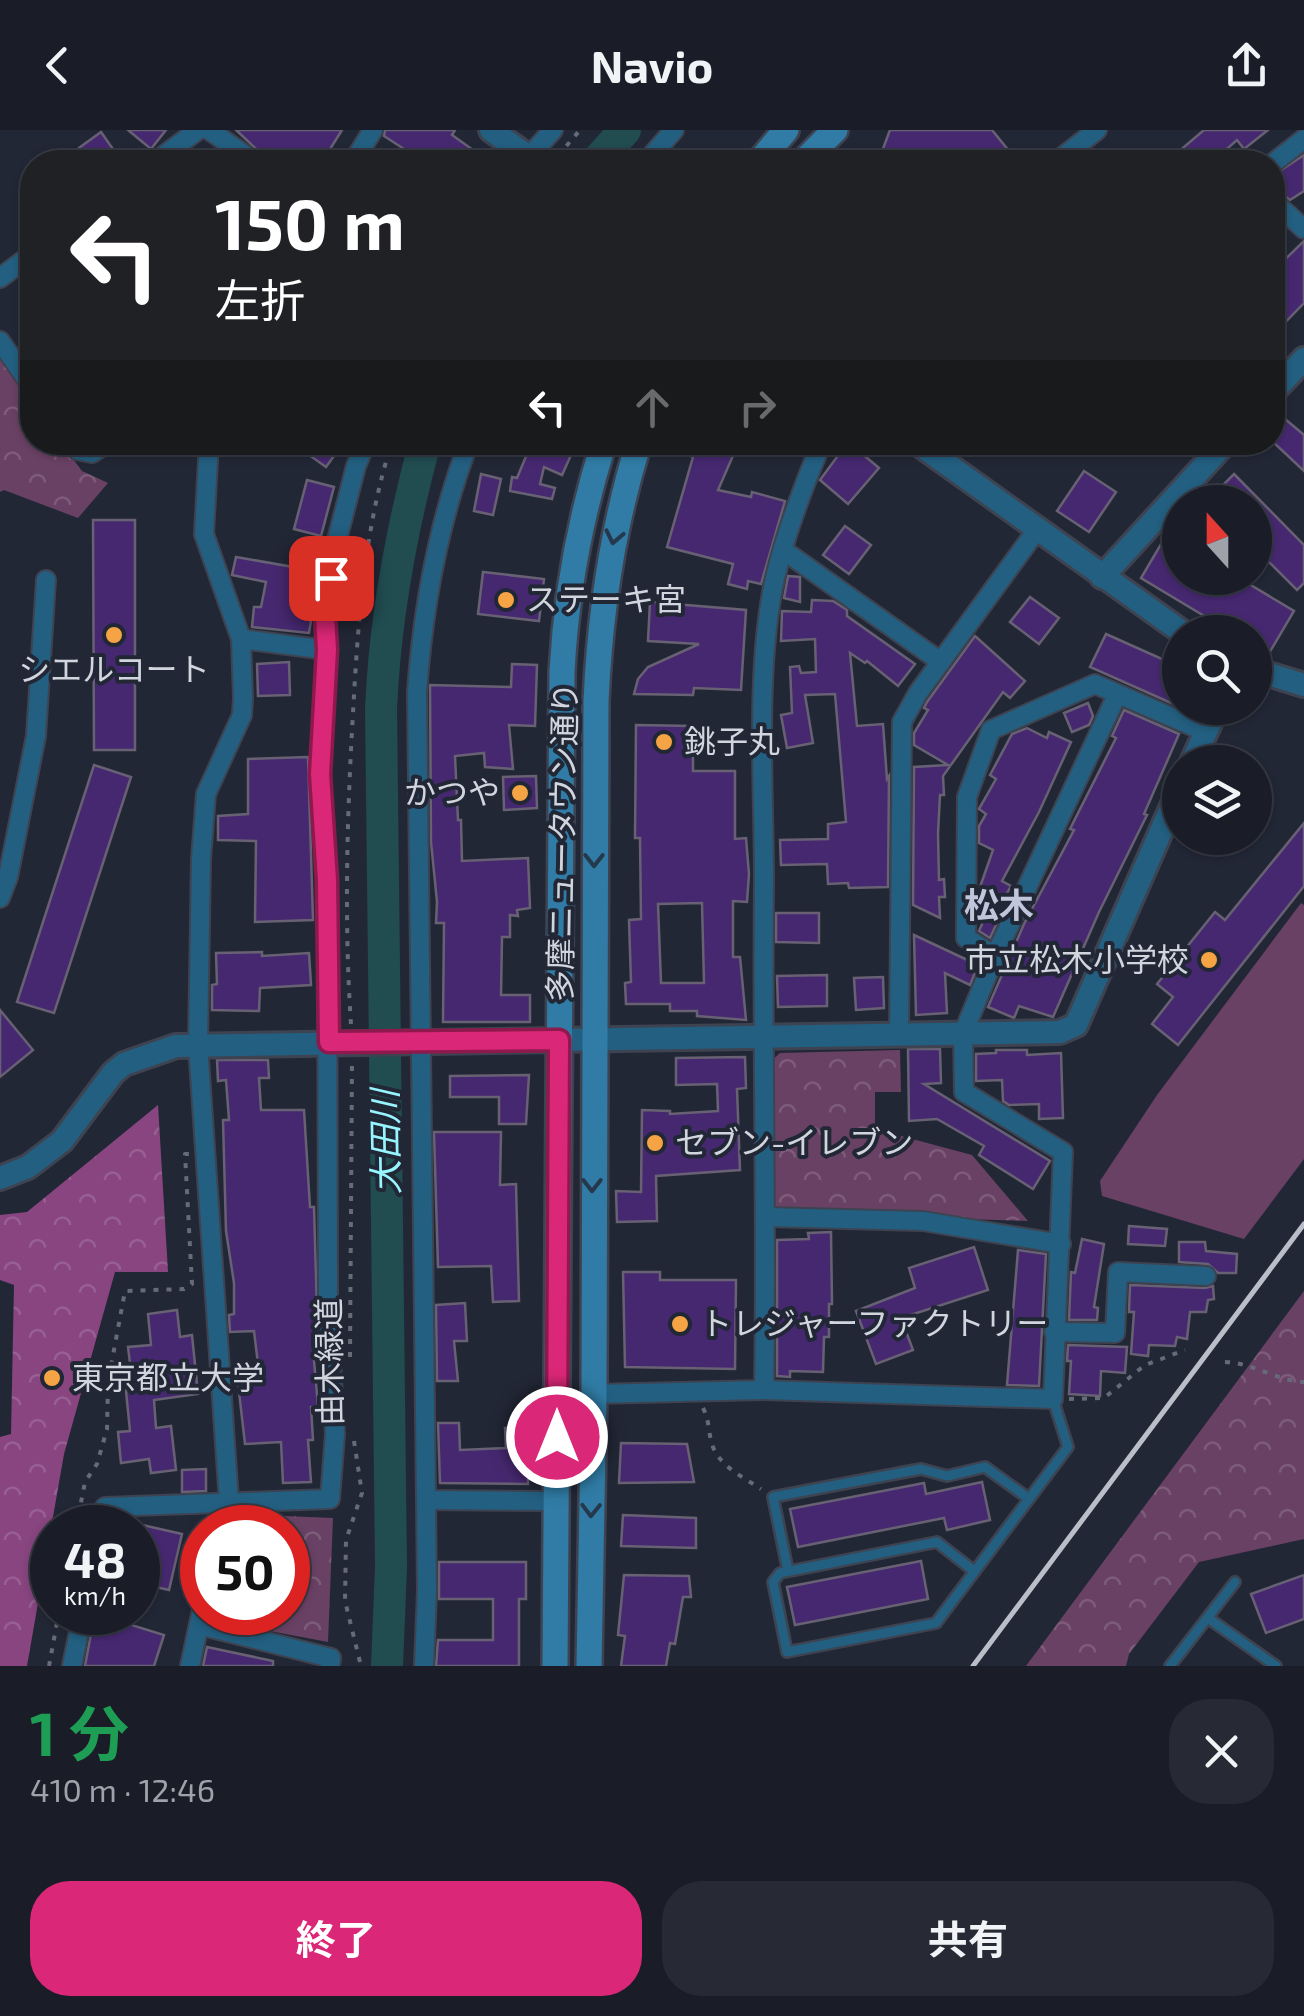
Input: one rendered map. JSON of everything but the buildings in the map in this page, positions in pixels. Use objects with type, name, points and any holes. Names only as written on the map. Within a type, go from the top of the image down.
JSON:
[{"type":"main road","points":[[768,150],[786,130]]},
{"type":"main road","points":[[815,150],[835,130]]},
{"type":"main road","name":"多摩ニュータウン通り","points":[[555,1666],[564,630],[584,511],[600,455]]},
{"type":"main road","name":"多摩ニュータウン通り","points":[[589,1666],[598,637],[609,560],[637,455]]},
{"type":"street","points":[[171,150],[198,130]]},
{"type":"street","points":[[209,130],[238,150]]},
{"type":"street","points":[[491,130],[523,150]]},
{"type":"street","points":[[656,150],[674,130]]},
{"type":"street","points":[[1071,150],[1096,130]]},
{"type":"street","points":[[1285,212],[1304,230]]},
{"type":"street","points":[[0,340],[20,369]]},
{"type":"street","points":[[1285,379],[1304,359]]},
{"type":"street","points":[[208,455],[204,534],[241,638],[242,716],[206,794],[198,1045],[228,1505]]},
{"type":"street","points":[[155,1505],[330,1499],[335,1434],[328,1306],[327,880],[320,774],[327,650],[325,615],[337,540],[361,455]]},
{"type":"street","points":[[424,1666],[426,1500],[412,1041],[420,657],[438,536],[464,455]]},
{"type":"street","points":[[764,1390],[765,684],[774,582],[796,503],[816,455]]},
{"type":"street","points":[[934,455],[1162,618]]},
{"type":"street","points":[[1102,578],[1206,455]]},
{"type":"street","points":[[899,1034],[902,722],[940,662],[1036,531]]},
{"type":"street","points":[[783,550],[940,662]]},
{"type":"street","points":[[0,898],[9,832],[36,736],[46,580]]},
{"type":"street","points":[[241,638],[327,650]]},
{"type":"street","points":[[1272,675],[1302,684],[1304,660]]},
{"type":"street","points":[[994,956],[966,938],[966,797],[992,730],[1095,684],[1206,732]]},
{"type":"street","points":[[594,1394],[764,1390],[1053,1399],[1063,1152],[964,1092],[963,1034],[994,956],[1117,694]]},
{"type":"street","points":[[1200,745],[1209,725]]},
{"type":"street","points":[[0,1178],[28,1167],[62,1141],[124,1064],[152,1052],[198,1045],[1060,1032],[1076,1025],[1162,829]]},
{"type":"street","points":[[767,1217],[923,1221],[1061,1244]]},
{"type":"street","points":[[1054,1332],[1115,1332],[1118,1272],[1206,1276]]},
{"type":"street","points":[[426,1500],[556,1501]]},
{"type":"street","points":[[72,1666],[78,1635]]},
{"type":"street","points":[[190,1666],[197,1635]]},
{"type":"street","points":[[258,1635],[331,1658],[330,1666]]},
{"type":"lane","points":[[974,1571],[938,1542],[780,1573],[773,1582],[787,1652],[936,1622],[1068,1446],[1053,1399]]},
{"type":"lane","points":[[788,1571],[773,1498],[921,1469],[947,1476],[985,1467],[1028,1498]]},
{"type":"lane","points":[[1170,1666],[1235,1582]]},
{"type":"lane","points":[[1208,1618],[1276,1666]]},
{"type":"path","points":[[550,150],[580,130]]},
{"type":"path","name":"由木緑道","points":[[350,1361],[355,1041],[348,825],[356,656],[370,548],[388,455]]},
{"type":"path","points":[[80,1505],[85,1482],[97,1464],[107,1429],[108,1382],[125,1291],[184,1290],[192,1284],[185,1154],[194,1153]]},
{"type":"path","points":[[1053,1399],[1104,1398],[1144,1365],[1185,1350]]},
{"type":"path","points":[[1226,1362],[1244,1362],[1289,1382],[1304,1382]]},
{"type":"path","points":[[696,1394],[710,1422],[712,1444],[722,1462],[773,1498]]},
{"type":"path","name":"由木緑道","points":[[353,1437],[362,1493],[346,1540],[345,1601],[361,1666]]},
{"type":"path","points":[[48,1666],[54,1635]]},
{"type":"green space","points":[[0,358],[20,387],[20,455],[70,455],[82,471],[108,483],[78,518],[4,490],[0,492]]},
{"type":"green space","points":[[1301,903],[1304,1159],[1244,1239],[1102,1196],[1100,1181],[1157,1095]]},
{"type":"green space","points":[[900,1050],[901,1092],[875,1092],[875,1129],[972,1155],[1028,1221],[773,1212],[770,1062],[780,1053]]},
{"type":"green space","name":"東京都立大学","points":[[158,1105],[168,1272],[115,1272],[64,1454],[55,1505],[30,1505],[32,1635],[27,1666],[0,1666],[0,1437],[11,1434],[14,1285],[0,1280],[0,1215],[27,1212]]},
{"type":"green space","points":[[1304,1291],[1304,1539],[1199,1562],[1129,1654],[1126,1666],[1026,1666]]},
{"type":"green space","points":[[310,1517],[333,1518],[328,1642],[291,1635],[310,1635]]},
{"type":"waterway","name":"大田川","points":[[607,150],[625,130]]},
{"type":"waterway","name":"大田川","points":[[387,1666],[391,1567],[381,709],[396,574],[422,455]]},
{"type":"railway","points":[[973,1666],[1304,1224]]},
{"type":"place","name":"ステーキ宮","points":[[506,600]]},
{"type":"place","name":"シエルコート","points":[[114,635]]},
{"type":"place","name":"銚子丸","points":[[664,742]]},
{"type":"place","name":"かつや","points":[[520,793]]},
{"type":"place","name":"市立松木小学校","points":[[1209,960]]},
{"type":"place","name":"セブン-イレブン","points":[[655,1143]]},
{"type":"place","name":"トレジャーファクトリー","points":[[680,1324]]},
{"type":"place","name":"東京都立大学","points":[[52,1378]]},
{"type":"district","name":"松木","points":[[999,906]]},
{"type":"route","points":[[331,578],[325,615],[327,650],[320,774],[327,880],[329,1042],[559,1040],[557,1437]]}]
